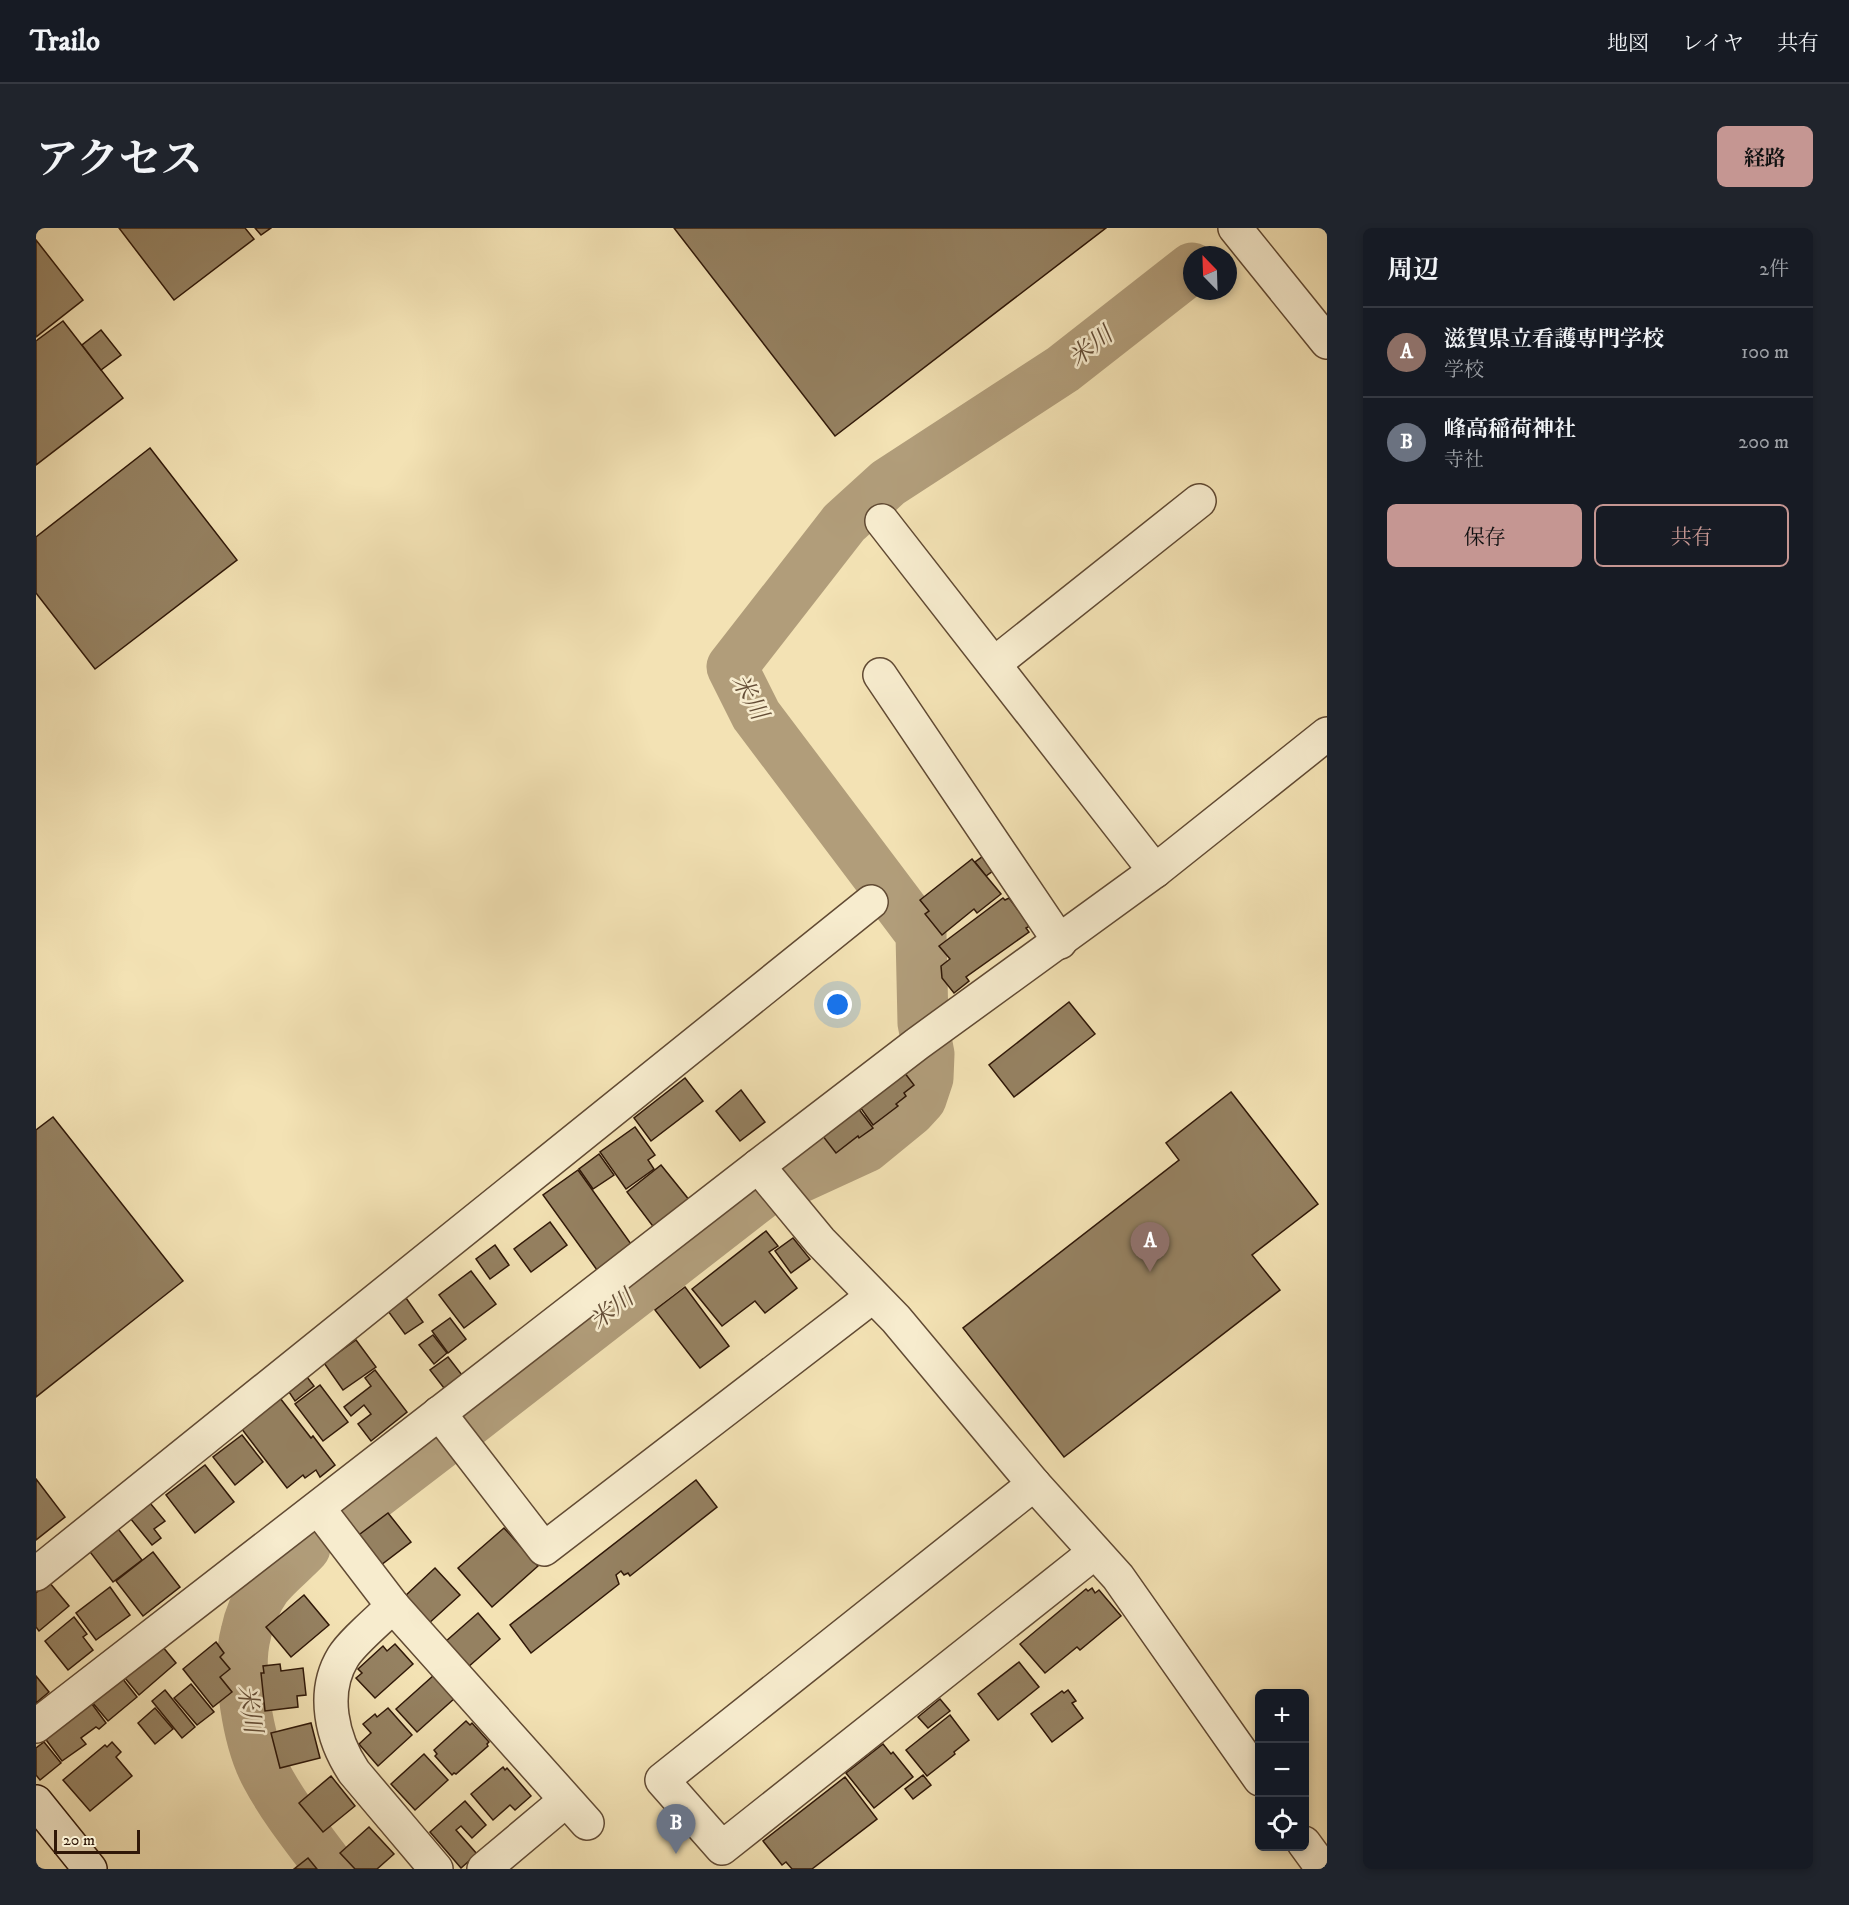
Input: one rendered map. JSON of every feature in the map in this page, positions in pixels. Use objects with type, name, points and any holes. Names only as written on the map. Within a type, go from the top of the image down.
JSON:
[{"type":"street","points":[[1240,234],[1327,342]]},
{"type":"street","points":[[994,664],[1199,501]]},
{"type":"street","points":[[882,521],[1155,871]]},
{"type":"street","points":[[880,675],[1060,942]]},
{"type":"street","points":[[36,1726],[758,1166],[926,1038],[1155,871],[1327,734]]},
{"type":"street","points":[[36,1574],[871,902]]},
{"type":"street","points":[[758,1166],[820,1241],[896,1319],[1034,1484],[1118,1578],[1255,1772]]},
{"type":"street","points":[[439,1413],[544,1549],[873,1296]]},
{"type":"street","points":[[1034,1484],[662,1780],[669,1806],[722,1848],[1095,1552]]},
{"type":"street","points":[[318,1508],[393,1606],[576,1812],[484,1869]]},
{"type":"street","points":[[393,1606],[344,1655],[332,1689],[333,1724],[341,1749],[354,1772],[436,1869]]},
{"type":"street","points":[[36,1802],[90,1869]]},
{"type":"street","points":[[1309,1849],[1323,1869]]},
{"type":"building","points":[[119,228],[245,228],[254,239],[174,300]]},
{"type":"building","points":[[255,228],[271,228],[261,235]]},
{"type":"building","points":[[674,228],[1106,228],[835,436]]},
{"type":"building","points":[[36,240],[83,300],[36,337]]},
{"type":"building","points":[[63,321],[123,398],[36,465],[36,341]]},
{"type":"building","points":[[101,330],[121,355],[101,370],[82,345]]},
{"type":"building","points":[[150,448],[237,560],[95,669],[36,593],[36,537]]},
{"type":"building","points":[[986,854],[997,868],[986,876],[975,862]]},
{"type":"building","points":[[972,859],[1001,894],[977,913],[974,909],[942,935],[925,914],[929,911],[920,900]]},
{"type":"building","points":[[1003,898],[1005,900],[1009,898],[1030,926],[1026,928],[1029,932],[966,977],[969,981],[954,993],[942,978],[941,966],[950,959],[939,946]]},
{"type":"building","points":[[1069,1002],[1095,1034],[1014,1097],[989,1065]]},
{"type":"building","points":[[904,1072],[914,1085],[904,1093],[906,1096],[896,1104],[898,1106],[873,1125],[860,1107]]},
{"type":"building","points":[[685,1078],[703,1101],[651,1141],[634,1118]]},
{"type":"building","points":[[741,1090],[765,1122],[740,1141],[716,1111]]},
{"type":"building","points":[[1231,1092],[1318,1204],[1252,1255],[1280,1290],[1064,1457],[963,1328],[1179,1160],[1166,1143]]},
{"type":"building","points":[[858,1108],[873,1128],[836,1153],[822,1135]]},
{"type":"building","points":[[53,1117],[183,1281],[36,1397],[36,1130]]},
{"type":"building","points":[[635,1127],[655,1155],[648,1160],[654,1169],[626,1189],[600,1152]]},
{"type":"building","points":[[599,1154],[614,1175],[593,1189],[579,1169]]},
{"type":"building","points":[[661,1165],[690,1201],[655,1229],[627,1192]]},
{"type":"building","points":[[578,1170],[631,1244],[597,1270],[543,1195]]},
{"type":"building","points":[[550,1222],[567,1245],[531,1272],[514,1249]]},
{"type":"building","points":[[766,1231],[778,1246],[769,1252],[797,1288],[765,1313],[755,1301],[722,1326],[692,1289]]},
{"type":"building","points":[[793,1238],[810,1259],[791,1273],[775,1251]]},
{"type":"building","points":[[495,1245],[509,1265],[490,1279],[476,1259]]},
{"type":"building","points":[[471,1271],[496,1304],[464,1328],[439,1295]]},
{"type":"building","points":[[685,1287],[729,1346],[700,1368],[655,1310]]},
{"type":"building","points":[[406,1298],[423,1322],[405,1334],[388,1311]]},
{"type":"building","points":[[450,1318],[466,1339],[448,1353],[432,1331]]},
{"type":"building","points":[[433,1335],[447,1353],[434,1364],[419,1345]]},
{"type":"building","points":[[356,1340],[376,1367],[343,1390],[324,1363]]},
{"type":"building","points":[[448,1357],[462,1375],[444,1388],[430,1370]]},
{"type":"building","points":[[375,1370],[407,1412],[371,1441],[358,1424],[371,1414],[364,1405],[351,1416],[344,1407],[371,1386],[365,1378]]},
{"type":"building","points":[[307,1377],[314,1386],[295,1401],[289,1392]]},
{"type":"building","points":[[320,1385],[348,1422],[323,1441],[295,1404]]},
{"type":"building","points":[[280,1398],[335,1465],[320,1477],[316,1470],[305,1478],[303,1475],[287,1488],[241,1428]]},
{"type":"building","points":[[242,1435],[263,1462],[235,1485],[213,1457]]},
{"type":"building","points":[[205,1465],[234,1502],[195,1533],[166,1495]]},
{"type":"building","points":[[36,1479],[65,1517],[36,1540]]},
{"type":"building","points":[[696,1480],[717,1507],[630,1576],[628,1573],[624,1575],[621,1571],[616,1575],[619,1584],[531,1653],[510,1625]]},
{"type":"building","points":[[150,1503],[165,1521],[154,1529],[161,1538],[152,1545],[130,1518]]},
{"type":"building","points":[[388,1513],[411,1542],[381,1565],[356,1537]]},
{"type":"building","points":[[116,1526],[142,1560],[113,1582],[87,1548]]},
{"type":"building","points":[[504,1528],[538,1566],[492,1607],[458,1568]]},
{"type":"building","points":[[153,1552],[180,1587],[143,1616],[116,1581]]},
{"type":"building","points":[[435,1568],[460,1595],[428,1624],[404,1597]]},
{"type":"building","points":[[49,1582],[69,1606],[39,1631],[36,1627],[36,1593]]},
{"type":"building","points":[[110,1587],[130,1615],[96,1640],[76,1613]]},
{"type":"building","points":[[1092,1588],[1095,1593],[1099,1590],[1121,1616],[1080,1650],[1077,1647],[1045,1673],[1020,1644],[1086,1589],[1088,1591]]},
{"type":"building","points":[[304,1595],[329,1625],[291,1657],[266,1627]]},
{"type":"building","points":[[478,1613],[500,1639],[467,1668],[445,1642]]},
{"type":"building","points":[[74,1617],[87,1634],[83,1637],[93,1650],[68,1670],[45,1641]]},
{"type":"building","points":[[216,1642],[224,1653],[220,1657],[230,1669],[220,1677],[232,1692],[213,1707],[183,1669]]},
{"type":"building","points":[[395,1644],[413,1664],[375,1698],[356,1678],[362,1673],[358,1669],[383,1646],[387,1651]]},
{"type":"building","points":[[162,1646],[176,1663],[139,1695],[125,1678]]},
{"type":"building","points":[[1019,1662],[1039,1687],[998,1720],[978,1694]]},
{"type":"building","points":[[280,1664],[281,1671],[303,1668],[306,1695],[297,1696],[298,1707],[265,1711],[261,1673],[264,1673],[263,1666]]},
{"type":"building","points":[[434,1675],[455,1698],[417,1732],[396,1709]]},
{"type":"building","points":[[36,1676],[49,1692],[36,1703]]},
{"type":"building","points":[[122,1678],[137,1697],[108,1721],[92,1702]]},
{"type":"building","points":[[191,1684],[214,1712],[197,1725],[174,1698]]},
{"type":"building","points":[[165,1690],[195,1727],[182,1738],[152,1701]]},
{"type":"building","points":[[1068,1690],[1076,1701],[1072,1703],[1083,1718],[1052,1742],[1031,1714],[1062,1691],[1064,1693]]},
{"type":"building","points":[[940,1699],[950,1711],[928,1728],[918,1717]]},
{"type":"building","points":[[89,1700],[106,1723],[81,1738],[86,1744],[62,1761],[44,1737]]},
{"type":"building","points":[[155,1708],[173,1729],[155,1744],[138,1723]]},
{"type":"building","points":[[388,1708],[412,1735],[378,1766],[359,1744],[371,1733],[363,1724],[375,1714],[377,1717]]},
{"type":"building","points":[[950,1715],[969,1740],[927,1776],[906,1750]]},
{"type":"building","points":[[466,1721],[470,1725],[472,1723],[489,1742],[488,1746],[452,1775],[435,1756],[437,1754],[434,1750]]},
{"type":"building","points":[[311,1723],[320,1758],[280,1768],[271,1733]]},
{"type":"building","points":[[44,1742],[61,1763],[40,1780],[36,1775],[36,1748]]},
{"type":"building","points":[[112,1742],[121,1752],[116,1757],[132,1776],[90,1811],[63,1780],[105,1745],[107,1747]]},
{"type":"building","points":[[883,1744],[891,1754],[893,1752],[913,1777],[874,1808],[846,1773]]},
{"type":"building","points":[[424,1754],[448,1780],[415,1810],[391,1784]]},
{"type":"building","points":[[503,1767],[505,1770],[507,1768],[531,1796],[515,1810],[510,1805],[493,1820],[471,1794]]},
{"type":"building","points":[[923,1775],[931,1785],[913,1799],[905,1789]]},
{"type":"building","points":[[331,1776],[355,1806],[323,1832],[299,1803]]},
{"type":"building","points":[[845,1777],[877,1819],[812,1869],[792,1869],[786,1862],[782,1865],[763,1841]]},
{"type":"building","points":[[465,1801],[486,1825],[472,1838],[461,1826],[456,1830],[477,1854],[461,1868],[430,1832]]},
{"type":"building","points":[[369,1827],[394,1854],[377,1869],[355,1869],[340,1853]]},
{"type":"building","points":[[308,1858],[317,1869],[294,1869]]},
{"type":"waterway","name":"米川","points":[[792,1181],[866,1147],[910,1111],[921,1099],[928,1078],[929,1054],[923,1023],[921,934],[756,715],[732,667],[844,523],[888,483],[1063,369],[1183,275]]},
{"type":"waterway","name":"米川","points":[[463,1426],[760,1195]]},
{"type":"waterway","name":"米川","points":[[350,1513],[444,1441]]},
{"type":"waterway","name":"米川","points":[[305,1548],[266,1587],[254,1609],[247,1627],[243,1648],[243,1685],[249,1725],[266,1775],[288,1812],[331,1869]]},
{"type":"place","name":"滋賀県立看護専門学校","points":[[1150,1272]]},
{"type":"place","name":"峰高稲荷神社","points":[[676,1854]]}]
